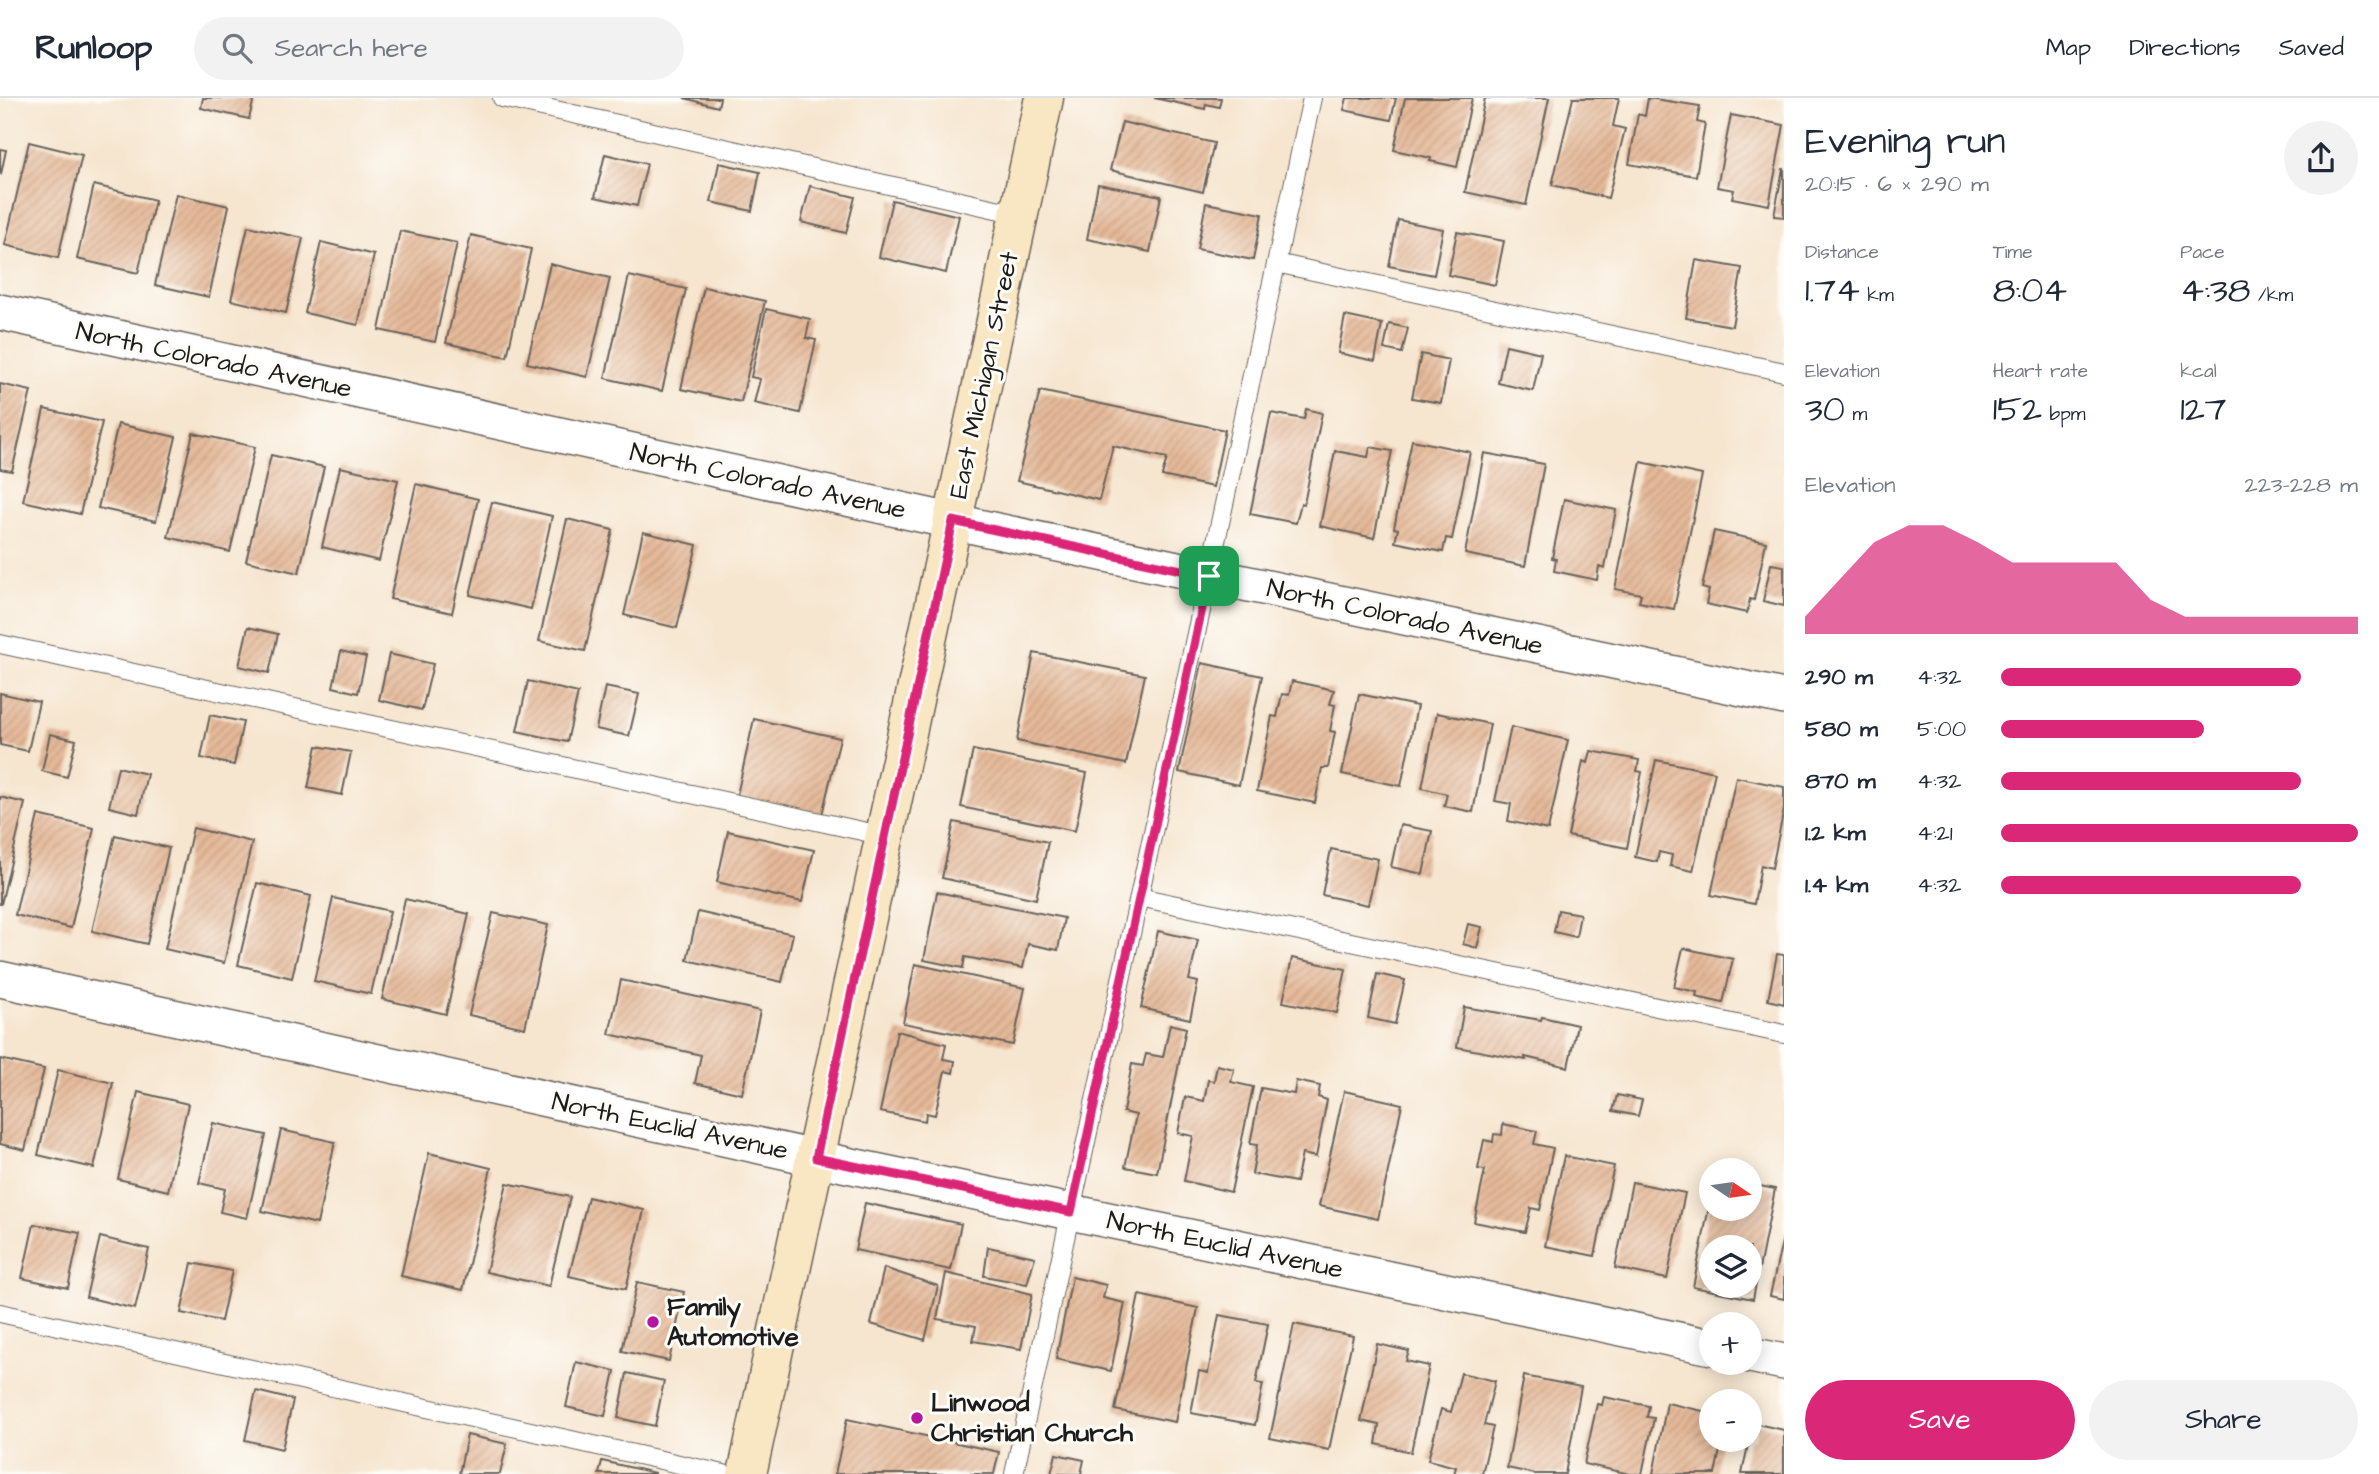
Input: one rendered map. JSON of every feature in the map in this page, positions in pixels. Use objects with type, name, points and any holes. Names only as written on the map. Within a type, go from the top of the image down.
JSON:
[{"type":"main road","name":"East Michigan Street","points":[[747,1474],[1044,98]]},
{"type":"street","name":"North Colorado Avenue","points":[[0,313],[953,521],[1784,697]]},
{"type":"street","name":"North Euclid Avenue","points":[[0,979],[816,1158],[1699,1344]]},
{"type":"street","points":[[1762,1357],[1784,1362]]},
{"type":"lane","points":[[502,98],[1018,214]]},
{"type":"lane","points":[[1014,1474],[1312,98]]},
{"type":"lane","points":[[1276,263],[1784,372]]},
{"type":"lane","points":[[0,644],[885,836]]},
{"type":"lane","points":[[1139,897],[1784,1034]]},
{"type":"lane","points":[[0,1314],[724,1474]]},
{"type":"building","points":[[203,98],[254,98],[249,119],[201,108]]},
{"type":"building","points":[[684,98],[720,98],[718,107]]},
{"type":"building","points":[[1154,98],[1221,98],[1219,107],[1206,104],[1205,109]]},
{"type":"building","points":[[1347,98],[1396,98],[1391,120],[1344,110]]},
{"type":"building","points":[[1405,98],[1472,98],[1457,167],[1394,150]]},
{"type":"building","points":[[1485,98],[1549,98],[1526,205],[1465,192]]},
{"type":"building","points":[[1573,98],[1619,98],[1613,126],[1625,129],[1608,198],[1552,185]]},
{"type":"building","points":[[1648,98],[1700,106],[1697,122],[1705,124],[1696,176],[1629,164],[1638,114],[1645,116]]},
{"type":"building","points":[[1731,115],[1784,125],[1769,205],[1732,198],[1734,190],[1717,187]]},
{"type":"building","points":[[1122,122],[1214,143],[1203,192],[1110,170]]},
{"type":"building","points":[[29,142],[82,155],[58,258],[5,245]]},
{"type":"building","points":[[0,149],[6,150],[1,174],[0,173]]},
{"type":"building","points":[[605,154],[647,164],[637,206],[595,197]]},
{"type":"building","points":[[719,163],[760,172],[752,211],[711,202]]},
{"type":"building","points":[[1784,169],[1784,217],[1774,216]]},
{"type":"building","points":[[1098,184],[1161,196],[1150,252],[1087,239]]},
{"type":"building","points":[[94,185],[155,200],[138,273],[77,259]]},
{"type":"building","points":[[810,186],[855,197],[846,233],[801,222]]},
{"type":"building","points":[[176,194],[229,206],[209,297],[155,285]]},
{"type":"building","points":[[892,200],[959,216],[946,273],[879,257]]},
{"type":"building","points":[[1206,203],[1262,214],[1253,260],[1197,249]]},
{"type":"building","points":[[1398,220],[1443,229],[1434,275],[1389,266]]},
{"type":"building","points":[[248,226],[303,238],[286,313],[231,300]]},
{"type":"building","points":[[400,231],[457,243],[435,342],[379,330]]},
{"type":"building","points":[[1457,232],[1504,241],[1495,285],[1448,275]]},
{"type":"building","points":[[471,235],[531,249],[507,357],[446,343]]},
{"type":"building","points":[[321,242],[374,255],[358,325],[305,313]]},
{"type":"building","points":[[1696,260],[1742,268],[1732,326],[1686,318]]},
{"type":"building","points":[[550,264],[610,278],[587,377],[527,363]]},
{"type":"building","points":[[629,276],[686,289],[662,391],[605,378]]},
{"type":"building","points":[[704,287],[765,301],[741,402],[681,389]]},
{"type":"building","points":[[766,309],[810,319],[806,338],[816,340],[800,413],[754,403],[760,379],[751,377]]},
{"type":"building","points":[[1345,316],[1382,324],[1375,361],[1338,353]]},
{"type":"building","points":[[1389,324],[1408,328],[1402,353],[1384,349]]},
{"type":"building","points":[[1506,345],[1541,353],[1533,391],[1498,383]]},
{"type":"building","points":[[1421,354],[1449,360],[1441,403],[1412,398]]},
{"type":"building","points":[[0,384],[31,391],[12,471],[0,469]]},
{"type":"building","points":[[1040,391],[1225,430],[1213,487],[1162,476],[1167,458],[1113,446],[1099,500],[1017,481]]},
{"type":"building","points":[[44,409],[102,422],[80,514],[23,501]]},
{"type":"building","points":[[1306,409],[1322,413],[1304,504],[1301,503],[1296,523],[1250,514],[1271,413],[1304,419]]},
{"type":"building","points":[[118,424],[176,437],[156,521],[98,508]]},
{"type":"building","points":[[193,433],[255,447],[230,552],[168,537]]},
{"type":"building","points":[[1412,440],[1470,452],[1452,539],[1446,538],[1443,552],[1395,542],[1398,529],[1394,528]]},
{"type":"building","points":[[1370,447],[1392,451],[1374,538],[1320,526],[1335,451],[1368,457]]},
{"type":"building","points":[[1484,453],[1544,464],[1525,566],[1465,554]]},
{"type":"building","points":[[271,455],[324,467],[299,573],[246,561]]},
{"type":"building","points":[[1641,462],[1702,475],[1674,609],[1639,602],[1641,594],[1615,589]]},
{"type":"building","points":[[340,467],[398,480],[379,561],[322,547]]},
{"type":"building","points":[[416,484],[478,499],[452,613],[390,599]]},
{"type":"building","points":[[1564,499],[1616,510],[1605,568],[1599,566],[1597,580],[1554,571],[1556,559],[1552,558]]},
{"type":"building","points":[[492,502],[552,516],[531,609],[470,595]]},
{"type":"building","points":[[567,519],[613,530],[585,651],[539,641]]},
{"type":"building","points":[[1714,531],[1766,542],[1754,600],[1750,599],[1747,613],[1706,604],[1709,590],[1702,588]]},
{"type":"building","points":[[643,532],[697,545],[677,628],[624,615]]},
{"type":"building","points":[[1771,564],[1784,566],[1784,606],[1763,601]]},
{"type":"building","points":[[248,627],[278,634],[269,673],[239,666]]},
{"type":"building","points":[[341,651],[366,657],[358,693],[333,687]]},
{"type":"building","points":[[1034,653],[1145,675],[1126,764],[1017,741]]},
{"type":"building","points":[[389,654],[433,664],[422,710],[379,700]]},
{"type":"building","points":[[1202,663],[1262,676],[1239,785],[1179,772]]},
{"type":"building","points":[[528,681],[578,693],[567,742],[517,731]]},
{"type":"building","points":[[1292,681],[1334,690],[1330,704],[1335,705],[1330,731],[1335,732],[1328,768],[1322,768],[1315,803],[1257,791],[1272,716],[1277,717],[1282,694],[1289,695]]},
{"type":"building","points":[[605,687],[639,694],[629,736],[596,729]]},
{"type":"building","points":[[0,693],[39,702],[28,751],[0,745]]},
{"type":"building","points":[[1359,694],[1417,706],[1401,786],[1342,774]]},
{"type":"building","points":[[1437,713],[1490,724],[1473,812],[1444,806],[1447,794],[1422,788]]},
{"type":"building","points":[[210,715],[243,722],[234,765],[201,758]]},
{"type":"building","points":[[754,719],[840,738],[822,815],[737,795]]},
{"type":"building","points":[[1511,727],[1568,740],[1548,830],[1508,821],[1511,804],[1495,801]]},
{"type":"building","points":[[50,734],[76,740],[67,777],[42,771]]},
{"type":"building","points":[[317,746],[351,752],[342,795],[308,788]]},
{"type":"building","points":[[973,750],[1087,773],[1075,831],[961,807]]},
{"type":"building","points":[[1591,751],[1639,760],[1637,771],[1642,772],[1627,848],[1568,836],[1583,761],[1588,763]]},
{"type":"building","points":[[1656,760],[1715,772],[1693,871],[1670,866],[1672,855],[1659,852],[1657,862],[1635,857]]},
{"type":"building","points":[[118,767],[147,774],[138,814],[109,807]]},
{"type":"building","points":[[1736,777],[1784,787],[1784,809],[1772,868],[1761,865],[1754,904],[1711,895]]},
{"type":"building","points":[[0,797],[25,803],[1,904],[0,904]]},
{"type":"building","points":[[38,815],[94,828],[71,928],[15,915]]},
{"type":"building","points":[[954,822],[1048,842],[1036,899],[942,878]]},
{"type":"building","points":[[1400,825],[1432,831],[1423,874],[1391,867]]},
{"type":"building","points":[[193,828],[252,842],[224,963],[165,949]]},
{"type":"building","points":[[728,831],[814,850],[802,902],[717,882]]},
{"type":"building","points":[[115,835],[169,848],[147,944],[92,931]]},
{"type":"building","points":[[1331,849],[1378,859],[1368,905],[1322,895]]},
{"type":"building","points":[[257,883],[311,896],[292,978],[238,965]]},
{"type":"building","points":[[937,892],[1064,918],[1058,950],[1028,944],[1023,968],[965,957],[963,968],[924,960]]},
{"type":"building","points":[[333,898],[390,911],[371,994],[314,981]]},
{"type":"building","points":[[405,899],[469,914],[446,1014],[382,999]]},
{"type":"building","points":[[1558,910],[1580,914],[1576,937],[1554,932]]},
{"type":"building","points":[[698,912],[793,934],[782,982],[687,960]]},
{"type":"building","points":[[493,913],[548,925],[525,1028],[469,1015]]},
{"type":"building","points":[[1468,924],[1482,927],[1477,948],[1463,944]]},
{"type":"building","points":[[1158,931],[1198,940],[1189,980],[1198,982],[1190,1019],[1141,1008]]},
{"type":"building","points":[[1683,948],[1733,959],[1723,1003],[1696,997],[1697,992],[1674,987]]},
{"type":"building","points":[[1777,954],[1784,955],[1784,1004],[1768,1000]]},
{"type":"building","points":[[1292,958],[1346,969],[1337,1013],[1283,1002]]},
{"type":"building","points":[[915,964],[1025,988],[1013,1045],[903,1023]]},
{"type":"building","points":[[1377,974],[1405,980],[1395,1024],[1368,1018]]},
{"type":"building","points":[[621,980],[760,1011],[742,1094],[695,1083],[701,1055],[609,1034]]},
{"type":"building","points":[[1464,1007],[1541,1020],[1542,1017],[1577,1025],[1568,1067],[1525,1057],[1526,1060],[1457,1047]]},
{"type":"building","points":[[1170,1024],[1186,1028],[1157,1173],[1125,1167],[1136,1115],[1123,1112],[1132,1064],[1143,1066],[1146,1054],[1163,1057]]},
{"type":"building","points":[[897,1031],[946,1044],[943,1059],[955,1061],[953,1073],[945,1071],[935,1115],[926,1113],[925,1121],[880,1112]]},
{"type":"building","points":[[0,1059],[44,1069],[25,1150],[0,1144]]},
{"type":"building","points":[[1217,1065],[1234,1069],[1231,1082],[1253,1087],[1231,1192],[1184,1181],[1193,1136],[1178,1133],[1185,1097],[1204,1101],[1208,1080],[1214,1081]]},
{"type":"building","points":[[58,1070],[113,1083],[94,1168],[38,1155]]},
{"type":"building","points":[[1296,1081],[1320,1086],[1318,1097],[1327,1100],[1316,1157],[1302,1154],[1296,1182],[1252,1174],[1257,1145],[1250,1144],[1261,1088],[1294,1094]]},
{"type":"building","points":[[1344,1091],[1402,1104],[1378,1219],[1319,1206]]},
{"type":"building","points":[[138,1092],[188,1104],[168,1191],[118,1179]]},
{"type":"building","points":[[1617,1095],[1642,1100],[1638,1116],[1613,1111]]},
{"type":"building","points":[[213,1123],[266,1135],[247,1218],[220,1212],[225,1189],[199,1183]]},
{"type":"building","points":[[1503,1124],[1537,1131],[1534,1144],[1553,1148],[1540,1210],[1531,1208],[1525,1232],[1474,1222],[1485,1170],[1478,1169],[1484,1140],[1493,1142],[1494,1134],[1502,1135]]},
{"type":"building","points":[[281,1130],[335,1142],[317,1224],[262,1211]]},
{"type":"building","points":[[429,1153],[491,1168],[463,1290],[401,1276]]},
{"type":"building","points":[[1564,1156],[1614,1166],[1595,1256],[1545,1246]]},
{"type":"building","points":[[1632,1182],[1685,1193],[1667,1279],[1615,1268]]},
{"type":"building","points":[[507,1183],[570,1197],[549,1286],[486,1272]]},
{"type":"building","points":[[1762,1186],[1775,1189],[1762,1254],[1762,1235],[1703,1235],[1706,1222],[1762,1222]]},
{"type":"building","points":[[588,1197],[644,1210],[626,1289],[569,1276]]},
{"type":"building","points":[[865,1203],[961,1224],[951,1270],[855,1250]]},
{"type":"building","points":[[34,1224],[80,1233],[68,1288],[22,1278]]},
{"type":"building","points":[[100,1237],[149,1249],[135,1309],[86,1297]]},
{"type":"building","points":[[1784,1237],[1784,1299],[1770,1296]]},
{"type":"building","points":[[988,1247],[1035,1257],[1027,1284],[984,1276]]},
{"type":"building","points":[[1699,1257],[1699,1288],[1693,1287]]},
{"type":"building","points":[[192,1263],[232,1271],[221,1321],[181,1313]]},
{"type":"building","points":[[884,1268],[938,1286],[925,1340],[871,1324]]},
{"type":"building","points":[[946,1273],[1032,1294],[1021,1349],[973,1341],[976,1326],[937,1319]]},
{"type":"building","points":[[1072,1277],[1106,1285],[1103,1298],[1125,1303],[1111,1371],[1056,1359]]},
{"type":"building","name":"Family Automotive","points":[[637,1282],[684,1292],[669,1361],[622,1351]]},
{"type":"building","points":[[1139,1295],[1198,1308],[1175,1422],[1115,1410]]},
{"type":"building","points":[[1219,1315],[1268,1324],[1256,1383],[1263,1384],[1255,1425],[1191,1413],[1199,1371],[1208,1373]]},
{"type":"building","points":[[1294,1324],[1353,1336],[1329,1450],[1270,1438]]},
{"type":"building","points":[[1377,1344],[1409,1351],[1406,1361],[1429,1366],[1411,1452],[1376,1444],[1379,1425],[1361,1421]]},
{"type":"building","points":[[576,1362],[615,1371],[605,1416],[566,1407]]},
{"type":"building","points":[[627,1373],[664,1381],[655,1426],[618,1418]]},
{"type":"building","points":[[1461,1373],[1495,1381],[1484,1425],[1493,1427],[1482,1474],[1454,1474],[1456,1467],[1428,1460],[1441,1409],[1451,1412]]},
{"type":"building","points":[[1524,1376],[1581,1387],[1565,1474],[1535,1474],[1507,1468]]},
{"type":"building","points":[[256,1391],[293,1400],[282,1449],[245,1440]]},
{"type":"building","points":[[1604,1397],[1649,1406],[1647,1417],[1654,1418],[1642,1474],[1584,1464],[1597,1404],[1602,1405]]},
{"type":"building","points":[[1667,1403],[1699,1410],[1699,1452],[1720,1452],[1715,1474],[1653,1474]]},
{"type":"building","points":[[847,1419],[999,1452],[994,1474],[835,1474]]},
{"type":"building","points":[[1762,1425],[1784,1430],[1784,1474],[1742,1474],[1747,1452],[1762,1452]]},
{"type":"building","points":[[467,1435],[507,1444],[500,1474],[459,1474]]},
{"type":"building","points":[[1056,1454],[1084,1460],[1081,1474],[1051,1474]]},
{"type":"building","points":[[602,1461],[655,1473],[655,1474],[599,1474]]},
{"type":"place","name":"Family Automotive","points":[[653,1322]]},
{"type":"place","name":"Linwood Christian Church","points":[[917,1418]]},
{"type":"route","points":[[953,521],[1209,576],[1071,1212],[816,1158],[953,521]]}]
